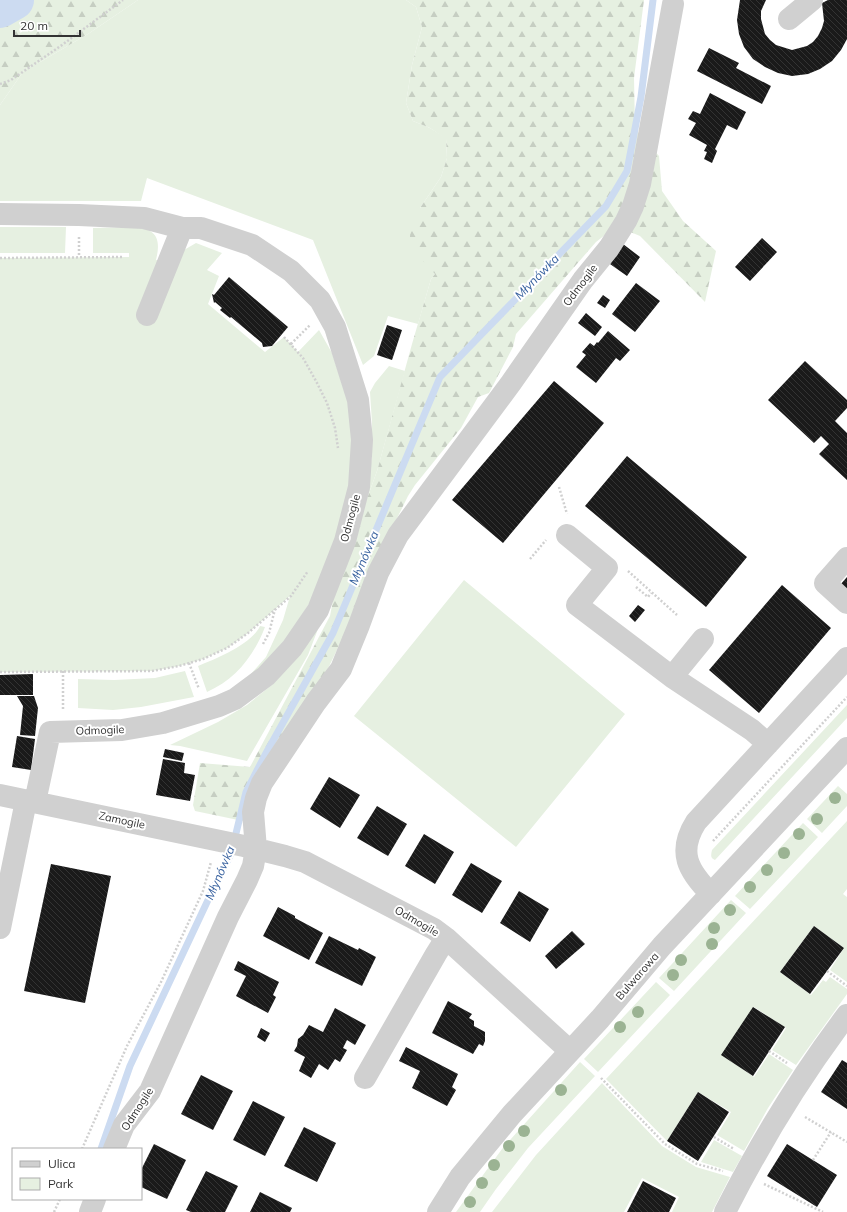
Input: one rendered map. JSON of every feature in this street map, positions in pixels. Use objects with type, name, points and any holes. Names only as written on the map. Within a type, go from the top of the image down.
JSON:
[{"type":"street","points":[[789,19],[812,0]]},
{"type":"street","name":"Odmogile","points":[[114,1148],[124,1125],[150,1091],[228,917],[253,866],[250,848],[253,812],[256,798],[262,783],[316,702],[341,669],[378,573],[398,535],[511,383],[626,221],[633,206],[640,184],[673,4]]},
{"type":"street","points":[[0,214],[144,218],[182,228],[147,315]]},
{"type":"street","name":"Odmogile","points":[[31,801],[50,732],[122,730],[163,723],[220,706],[235,699],[266,676],[292,648],[318,610],[345,541],[359,487],[362,440],[358,400],[336,327],[320,300],[291,271],[252,245],[201,228],[182,228]]},
{"type":"street","points":[[566,535],[607,568],[577,605],[672,676],[752,730],[768,744]]},
{"type":"street","points":[[847,558],[825,583],[847,603]]},
{"type":"street","points":[[672,676],[703,639]]},
{"type":"street","points":[[711,894],[691,869],[686,856],[686,844],[689,834],[696,822],[847,658]]},
{"type":"street","name":"Bulwarowa","points":[[438,1212],[460,1178],[489,1140],[600,1018],[662,946],[847,748]]},
{"type":"street","name":"Zamogile","points":[[0,795],[250,848]]},
{"type":"street","points":[[0,928],[31,801]]},
{"type":"street","name":"Odmogile","points":[[250,848],[296,859],[309,864],[423,922],[446,938],[570,1051]]},
{"type":"street","points":[[366,1078],[446,938]]},
{"type":"street","points":[[724,1212],[763,1140],[785,1104],[847,1015]]},
{"type":"street","points":[[90,1212],[95,1200]]},
{"type":"path","points":[[0,84],[11,80],[123,0]]},
{"type":"path","points":[[78,231],[79,257]]},
{"type":"path","points":[[0,258],[124,257]]},
{"type":"path","points":[[291,344],[310,324]]},
{"type":"path","points":[[284,337],[303,358],[327,403],[336,428],[338,455]]},
{"type":"path","points":[[0,672],[152,671],[179,666],[203,659],[227,648],[248,633],[291,596],[309,569]]},
{"type":"path","points":[[636,587],[648,597],[651,593]]},
{"type":"path","points":[[188,663],[200,694]]},
{"type":"path","points":[[63,671],[63,708]]},
{"type":"path","points":[[709,845],[847,697]]},
{"type":"path","points":[[82,1148],[128,1046],[161,982],[203,891],[208,878],[217,840]]},
{"type":"path","points":[[827,971],[847,986]]},
{"type":"path","points":[[601,1078],[664,1144],[697,1164],[727,1172]]},
{"type":"path","points":[[801,1114],[847,1142]]},
{"type":"path","points":[[813,1160],[831,1132]]},
{"type":"path","points":[[714,1137],[739,1152]]},
{"type":"path","points":[[761,1183],[823,1212]]},
{"type":"path","points":[[54,1212],[60,1200]]},
{"type":"green space","points":[[3,0],[138,0],[88,34],[42,61],[25,69],[0,105],[0,5]]},
{"type":"green space","points":[[138,0],[406,0],[416,7],[422,27],[412,65],[406,103],[413,121],[430,128],[446,138],[447,158],[441,177],[420,208],[435,274],[431,279],[418,324],[388,316],[374,356],[363,365],[313,240],[147,178],[141,201],[0,201],[0,105],[25,69],[42,61],[88,34]]},
{"type":"green space","points":[[406,0],[644,0],[634,78],[635,129],[659,156],[662,191],[683,221],[716,251],[705,302],[640,236],[628,231],[605,235],[596,242],[516,334],[513,347],[489,393],[478,397],[461,428],[415,485],[408,496],[369,575],[362,598],[307,712],[243,821],[195,811],[193,805],[200,763],[250,767],[330,616],[334,595],[377,471],[431,279],[435,274],[409,246],[411,227],[420,208],[441,177],[447,158],[446,139],[430,128],[413,121],[406,103],[412,65],[422,27],[416,7]]},
{"type":"green space","points":[[0,227],[66,227],[65,253],[0,253]]},
{"type":"green space","points":[[135,227],[148,230],[156,237],[158,244],[156,260],[178,262],[184,250],[196,243],[222,253],[207,270],[219,276],[208,304],[265,352],[284,337],[298,352],[319,330],[332,353],[352,415],[353,490],[323,582],[280,649],[253,678],[250,675],[266,657],[283,620],[290,596],[248,633],[227,648],[203,659],[179,666],[152,671],[0,672],[0,258],[129,257],[129,253],[93,253],[93,228]]},
{"type":"green space","points":[[389,366],[405,371],[377,471],[364,507],[372,457],[370,392],[375,383]]},
{"type":"green space","points":[[464,580],[625,714],[516,847],[354,716]]},
{"type":"green space","points":[[260,626],[265,627],[255,648],[242,666],[226,681],[207,692],[198,666],[242,645],[256,633]]},
{"type":"green space","points":[[318,629],[308,655],[247,761],[170,745],[218,722],[247,705],[273,684]]},
{"type":"green space","points":[[185,671],[194,697],[141,707],[113,710],[78,708],[78,679],[114,680],[155,678]]},
{"type":"green space","points":[[847,705],[847,718],[715,860],[712,858],[712,850]]},
{"type":"green space","points":[[838,786],[847,794],[847,806],[822,833],[807,819]]},
{"type":"green space","points":[[847,821],[847,889],[843,894],[847,897],[847,982],[830,970],[844,948],[814,926],[780,972],[811,995],[823,980],[826,982],[830,977],[847,989],[847,994],[796,1065],[772,1050],[786,1028],[754,1007],[722,1055],[754,1077],[769,1054],[793,1070],[768,1108],[744,1151],[717,1135],[731,1112],[698,1092],[667,1141],[606,1079]]},
{"type":"green space","points":[[803,823],[818,837],[750,909],[735,896]]},
{"type":"green space","points":[[731,900],[746,913],[674,991],[659,978]]},
{"type":"green space","points":[[656,982],[670,995],[598,1072],[584,1059]]},
{"type":"green space","points":[[580,1062],[595,1076],[528,1148],[480,1212],[456,1212],[502,1149]]},
{"type":"green space","points":[[602,1083],[662,1146],[696,1167],[730,1177],[712,1212],[672,1212],[679,1197],[642,1178],[624,1212],[492,1212],[536,1155]]},
{"type":"green space","points":[[714,1140],[742,1156],[733,1172],[701,1162]]},
{"type":"building","points":[[740,0],[766,0],[761,11],[761,19],[765,34],[776,45],[792,50],[807,46],[818,36],[824,21],[822,3],[828,0],[847,0],[847,39],[841,50],[832,61],[820,69],[808,74],[792,76],[778,73],[753,59],[744,47],[739,34],[737,20]]},
{"type":"building","points":[[709,48],[739,63],[736,68],[771,86],[762,104],[697,71]]},
{"type":"building","points":[[710,93],[746,112],[737,130],[727,125],[715,149],[717,151],[712,163],[704,159],[707,152],[704,151],[707,145],[689,135],[696,123],[688,119],[693,111],[700,114]]},
{"type":"building","points":[[762,238],[777,252],[750,281],[735,267]]},
{"type":"building","points":[[623,244],[640,257],[627,276],[610,264]]},
{"type":"building","points":[[229,277],[288,327],[272,346],[263,347],[262,343],[231,317],[230,318],[220,310],[222,308],[215,302],[214,303],[212,294],[214,295]]},
{"type":"building","points":[[636,283],[660,301],[635,332],[612,314]]},
{"type":"building","points":[[603,295],[610,300],[605,308],[597,303]]},
{"type":"building","points":[[586,313],[602,327],[595,336],[578,323]]},
{"type":"building","points":[[387,325],[402,330],[392,360],[377,355]]},
{"type":"building","points":[[608,331],[630,350],[620,361],[616,358],[596,383],[576,367],[586,355],[582,352],[590,343],[594,346]]},
{"type":"building","points":[[805,361],[847,400],[847,408],[835,421],[847,433],[847,480],[819,454],[829,444],[821,436],[814,443],[768,400]]},
{"type":"building","points":[[554,381],[604,423],[503,543],[452,500]]},
{"type":"building","points":[[627,456],[747,557],[706,607],[585,506]]},
{"type":"building","points":[[847,577],[847,592],[840,585]]},
{"type":"building","points":[[782,585],[831,628],[759,713],[709,670]]},
{"type":"building","points":[[638,605],[645,610],[635,622],[629,616]]},
{"type":"building","points":[[33,674],[33,695],[0,695],[0,675]]},
{"type":"building","points":[[17,696],[34,696],[38,708],[35,736],[20,735],[23,706]]},
{"type":"building","points":[[17,736],[35,739],[31,770],[12,767]]},
{"type":"building","points":[[165,749],[184,753],[182,761],[163,757]]},
{"type":"building","points":[[163,759],[185,763],[184,773],[195,775],[190,801],[156,795]]},
{"type":"building","points":[[329,777],[360,795],[340,828],[310,809]]},
{"type":"building","points":[[377,806],[407,824],[388,856],[357,838]]},
{"type":"building","points":[[424,834],[454,852],[435,884],[405,866]]},
{"type":"building","points":[[471,863],[502,881],[482,913],[452,895]]},
{"type":"building","points":[[51,864],[111,876],[85,1003],[24,991]]},
{"type":"building","points":[[519,891],[549,909],[530,942],[500,923]]},
{"type":"building","points":[[278,907],[323,933],[309,960],[263,936]]},
{"type":"building","points":[[814,926],[844,948],[810,994],[780,972]]},
{"type":"building","points":[[572,931],[585,944],[556,969],[545,956]]},
{"type":"building","points":[[329,936],[358,950],[359,948],[376,957],[362,986],[315,963]]},
{"type":"building","points":[[238,961],[279,982],[273,995],[276,997],[268,1013],[236,996],[246,976],[234,970]]},
{"type":"building","points":[[448,1001],[472,1014],[469,1018],[474,1021],[474,1026],[485,1032],[485,1041],[483,1046],[479,1044],[473,1054],[432,1033]]},
{"type":"building","points":[[753,1007],[785,1027],[753,1076],[721,1055]]},
{"type":"building","points":[[335,1008],[366,1025],[355,1045],[347,1040],[343,1048],[347,1050],[340,1062],[335,1059],[328,1070],[319,1064],[311,1078],[299,1071],[305,1057],[294,1051],[297,1046],[298,1039],[303,1035],[309,1025],[323,1032]]},
{"type":"building","points":[[261,1028],[270,1033],[265,1042],[257,1037]]},
{"type":"building","points":[[406,1047],[458,1074],[452,1087],[456,1090],[447,1106],[412,1088],[420,1071],[399,1061]]},
{"type":"building","points":[[842,1060],[847,1063],[847,1109],[821,1092]]},
{"type":"building","points":[[201,1075],[233,1091],[213,1130],[181,1114]]},
{"type":"building","points":[[698,1092],[729,1112],[698,1161],[667,1141]]},
{"type":"building","points":[[253,1101],[285,1117],[265,1156],[233,1140]]},
{"type":"building","points":[[304,1127],[336,1143],[317,1182],[284,1166]]},
{"type":"building","points":[[154,1144],[186,1160],[167,1199],[142,1187],[142,1168]]},
{"type":"building","points":[[787,1144],[837,1175],[817,1207],[767,1176]]},
{"type":"building","points":[[206,1171],[238,1186],[225,1212],[191,1212],[186,1210]]},
{"type":"building","points":[[643,1181],[676,1198],[669,1212],[627,1212]]},
{"type":"building","points":[[260,1192],[292,1208],[290,1212],[250,1212]]},
{"type":"waterway","points":[[0,8],[14,0]]},
{"type":"waterway","name":"Młynówka","points":[[101,1148],[130,1066],[231,854],[246,792],[333,633],[440,377],[606,206],[627,171],[641,97],[653,0]]}]
